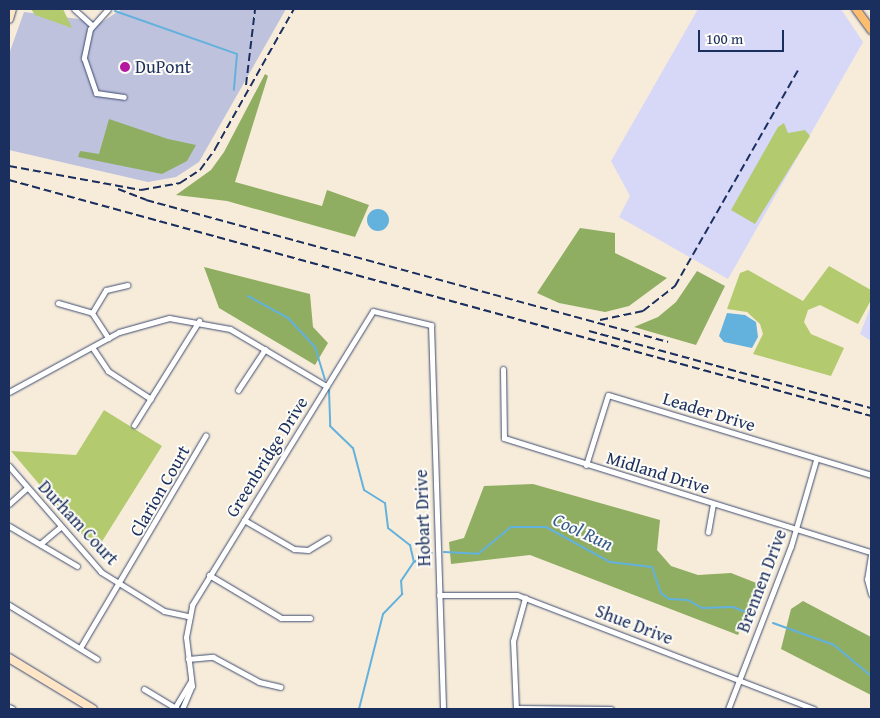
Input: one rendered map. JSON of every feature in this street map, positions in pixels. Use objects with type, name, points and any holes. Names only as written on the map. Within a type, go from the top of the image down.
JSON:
[{"type":"main road","points":[[856,9],[871,30]]},
{"type":"street","points":[[9,19],[12,9]]},
{"type":"street","points":[[74,9],[92,24]]},
{"type":"street","points":[[108,9],[92,24],[84,58],[96,93],[124,97]]},
{"type":"street","points":[[92,313],[106,290],[127,285]]},
{"type":"street","points":[[58,303],[92,313],[108,338]]},
{"type":"street","name":"Greenbridge Drive","points":[[182,709],[190,697],[192,678],[188,658],[187,616],[209,575],[373,311],[431,325]]},
{"type":"street","points":[[9,392],[108,338],[158,319],[199,321],[230,329],[265,348],[326,386]]},
{"type":"street","points":[[134,425],[199,321]]},
{"type":"street","name":"Hobart Drive","points":[[431,325],[444,709]]},
{"type":"street","points":[[92,347],[108,371],[151,399]]},
{"type":"street","points":[[238,390],[265,348]]},
{"type":"street","name":"Midland Drive","points":[[503,368],[504,438],[871,554]]},
{"type":"street","name":"Leader Drive","points":[[586,464],[608,395],[816,460],[871,475]]},
{"type":"street","name":"Clarion Court","points":[[80,648],[121,585],[206,436]]},
{"type":"street","name":"Brennen Drive","points":[[728,709],[796,531],[816,460]]},
{"type":"street","name":"Durham Court","points":[[9,466],[94,565],[121,585],[164,610],[187,616]]},
{"type":"street","points":[[9,504],[27,488]]},
{"type":"street","points":[[708,532],[713,504]]},
{"type":"street","points":[[244,520],[294,549],[308,550],[328,538]]},
{"type":"street","points":[[9,526],[77,566]]},
{"type":"street","points":[[40,544],[60,527]]},
{"type":"street","points":[[871,554],[867,579],[871,594]]},
{"type":"street","points":[[209,575],[281,618],[310,618]]},
{"type":"street","name":"Shue Drive","points":[[440,595],[503,592],[525,598],[814,709]]},
{"type":"street","points":[[525,598],[513,641],[516,709],[592,706],[612,709]]},
{"type":"street","points":[[9,605],[98,658]]},
{"type":"street","points":[[188,658],[213,657],[259,682],[280,687]]},
{"type":"street","points":[[9,658],[93,709]]},
{"type":"street","points":[[144,689],[175,709],[192,678]]},
{"type":"street","points":[[9,707],[13,709]]},
{"type":"shaded area","points":[[122,9],[286,9],[199,162],[176,177],[148,182],[9,150],[9,54],[24,12],[102,22]]},
{"type":"shaded area","points":[[698,9],[841,9],[863,42],[728,279],[619,217],[630,196],[611,161]]},
{"type":"shaded area","points":[[871,306],[871,341],[860,334]]},
{"type":"green space","points":[[31,9],[63,9],[72,28],[35,15]]},
{"type":"green space","points":[[265,74],[268,76],[235,182],[322,206],[327,190],[369,205],[355,237],[227,201],[176,195],[211,170],[224,152]]},
{"type":"green space","points":[[109,119],[168,139],[196,145],[187,161],[162,174],[78,157],[80,151],[99,154]]},
{"type":"green space","points":[[784,123],[788,133],[805,130],[810,136],[755,224],[731,210],[778,127]]},
{"type":"green space","points":[[580,228],[615,233],[615,253],[667,278],[629,306],[605,312],[559,303],[537,293]]},
{"type":"green space","points":[[829,266],[871,290],[871,300],[858,324],[820,305],[808,310],[804,322],[811,334],[844,348],[831,376],[753,354],[763,334],[760,324],[747,312],[727,309],[740,273],[748,270],[803,301]]},
{"type":"green space","points":[[204,267],[310,294],[313,327],[328,343],[315,365],[219,308]]},
{"type":"green space","points":[[697,271],[725,286],[696,345],[634,327],[658,317],[676,302]]},
{"type":"green space","points":[[104,410],[162,446],[96,551],[11,451],[76,455]]},
{"type":"green space","points":[[533,484],[660,520],[657,550],[671,566],[698,575],[731,573],[759,584],[738,635],[530,555],[451,564],[449,542],[464,538],[484,486]]},
{"type":"green space","points":[[803,601],[871,637],[871,695],[781,649],[791,609]]},
{"type":"water","points":[[378,209],[386,212],[389,220],[386,228],[378,231],[370,228],[367,220],[370,212]]},
{"type":"water","points":[[727,313],[745,315],[756,322],[758,337],[752,348],[724,342],[719,336]]},
{"type":"waterway","points":[[115,11],[237,54],[234,90]]},
{"type":"waterway","points":[[248,296],[288,318],[315,347],[325,380]]},
{"type":"waterway","points":[[329,390],[330,426],[353,448],[364,490],[385,503],[388,528],[410,545],[414,562]]},
{"type":"waterway","name":"Cool Run","points":[[444,552],[478,554],[511,527],[546,527],[610,562],[652,567],[661,593],[669,599],[688,600],[702,608],[733,607],[755,616]]},
{"type":"waterway","name":"Cool Run","points":[[359,709],[383,614],[402,594],[401,581],[414,562],[432,553]]},
{"type":"waterway","name":"Cool Run","points":[[773,623],[834,645],[871,676]]},
{"type":"railway","points":[[246,85],[255,9]]},
{"type":"railway","points":[[9,166],[141,190],[180,183],[200,170],[215,149],[294,9]]},
{"type":"railway","points":[[600,320],[643,311],[675,286],[800,67]]},
{"type":"railway","points":[[9,180],[871,416]]},
{"type":"railway","points":[[118,189],[146,200],[668,342]]},
{"type":"railway","points":[[589,331],[871,408]]},
{"type":"place","name":"DuPont","points":[[125,67]]}]
